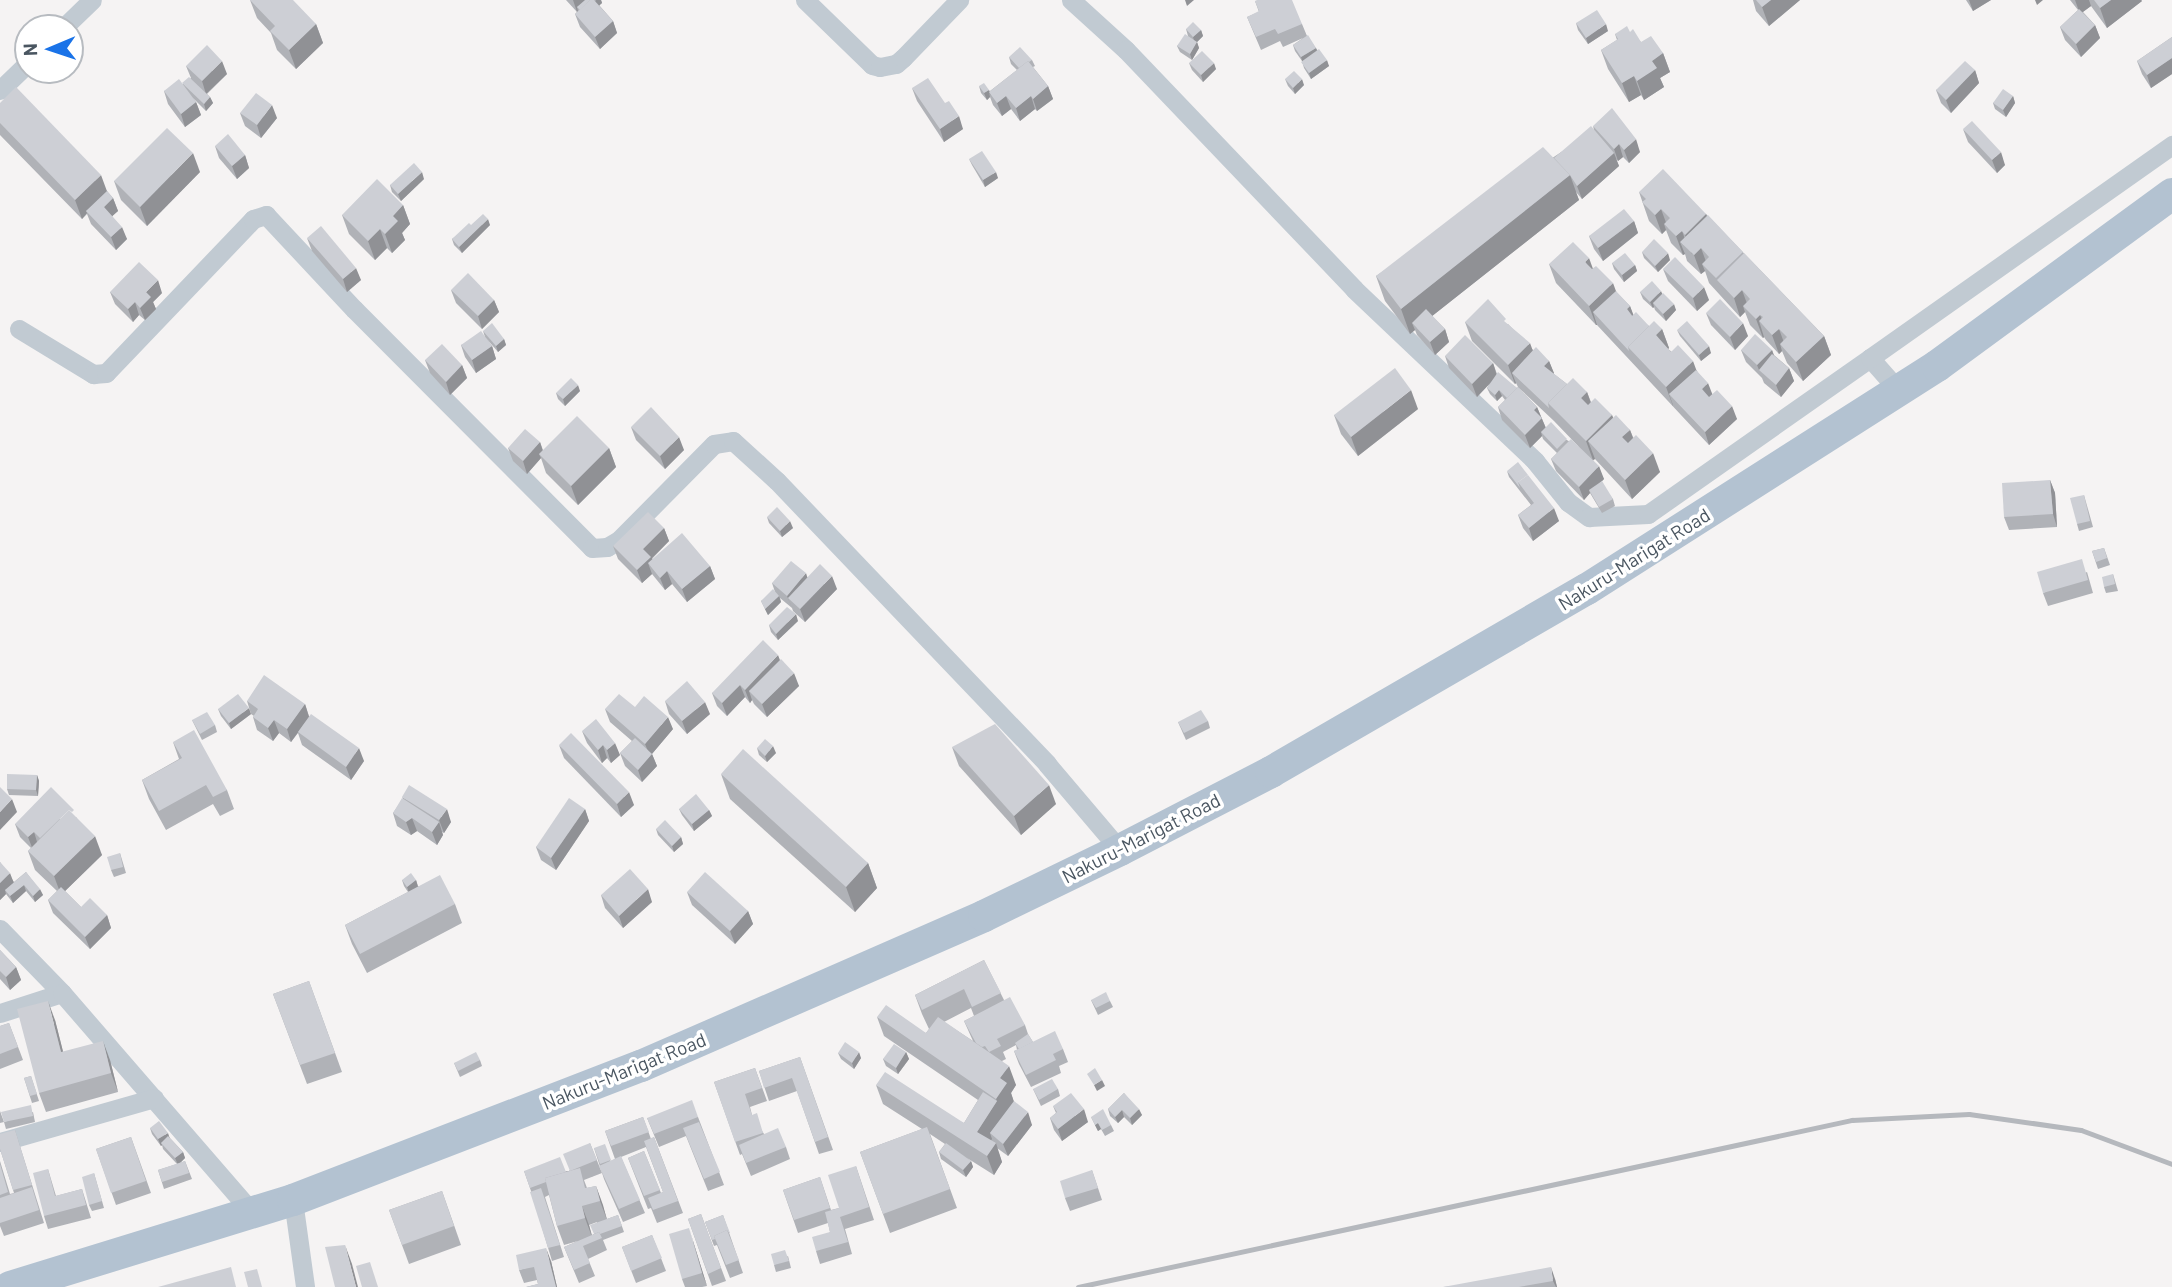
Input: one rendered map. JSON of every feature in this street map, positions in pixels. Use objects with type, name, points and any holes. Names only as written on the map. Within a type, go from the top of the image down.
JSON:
[{"type":"main road","name":"Nakuru-Marigat Road","points":[[10,1287],[293,1199],[641,1066],[984,916],[1120,850],[1271,772],[1587,589],[1899,391],[2052,285],[2172,194]]},
{"type":"street","points":[[78,14],[92,0]]},
{"type":"street","points":[[806,0],[872,65],[880,67],[896,64],[959,0]]},
{"type":"street","points":[[1071,0],[1126,50],[1354,289],[1535,461],[1568,502],[1589,517],[1648,514],[2172,145]]},
{"type":"street","points":[[0,90],[14,76]]},
{"type":"street","points":[[19,329],[93,374],[106,373],[253,219],[266,215],[354,309],[592,548],[607,547],[619,540],[713,444],[733,441],[777,481],[1047,764],[1120,850]]},
{"type":"street","points":[[1870,358],[1899,391]]},
{"type":"street","points":[[0,929],[62,993],[252,1212]]},
{"type":"street","points":[[0,1013],[62,993]]},
{"type":"street","points":[[0,1142],[154,1098]]},
{"type":"street","points":[[293,1199],[305,1287]]},
{"type":"building","points":[[250,0],[293,0],[316,24],[289,50],[270,31],[275,26]]},
{"type":"building","points":[[585,0],[590,0],[580,10],[577,7]]},
{"type":"building","points":[[590,0],[594,0],[613,21],[595,37],[575,14]]},
{"type":"building","points":[[1292,0],[1302,24],[1278,34],[1275,29],[1256,37],[1247,17],[1259,11],[1255,1]]},
{"type":"building","points":[[1756,0],[1771,0],[1762,7]]},
{"type":"building","points":[[2094,0],[2111,0],[2100,8]]},
{"type":"building","points":[[2079,9],[2095,25],[2076,44],[2060,27]]},
{"type":"building","points":[[1597,10],[1606,24],[1586,38],[1576,23]]},
{"type":"building","points":[[1193,22],[1201,30],[1193,37],[1186,29]]},
{"type":"building","points":[[1627,26],[1630,32],[1633,29],[1641,42],[1651,36],[1663,53],[1652,61],[1657,68],[1637,81],[1634,76],[1622,83],[1601,50],[1618,39],[1615,34]]},
{"type":"building","points":[[1185,34],[1197,42],[1190,54],[1177,46]]},
{"type":"building","points":[[1308,35],[1316,48],[1301,57],[1293,45]]},
{"type":"building","points":[[2172,37],[2172,58],[2147,75],[2137,61]]},
{"type":"building","points":[[207,45],[222,61],[202,81],[186,66]]},
{"type":"building","points":[[1020,47],[1032,60],[1019,68],[1009,57]]},
{"type":"building","points":[[1319,49],[1327,60],[1309,73],[1301,62]]},
{"type":"building","points":[[1202,51],[1214,63],[1201,75],[1189,63]]},
{"type":"building","points":[[1028,61],[1048,86],[1033,99],[1031,96],[1016,108],[1006,96],[997,103],[989,92]]},
{"type":"building","points":[[1965,61],[1975,70],[1946,100],[1936,90]]},
{"type":"building","points":[[1294,71],[1302,79],[1293,88],[1285,79]]},
{"type":"building","points":[[189,77],[210,97],[204,104],[182,83]]},
{"type":"building","points":[[928,78],[945,103],[949,101],[959,116],[940,129],[912,88]]},
{"type":"building","points":[[179,79],[196,102],[181,114],[164,91]]},
{"type":"building","points":[[984,83],[989,90],[984,93],[979,86]]},
{"type":"building","points":[[16,87],[101,175],[75,200],[0,123],[0,103]]},
{"type":"building","points":[[2003,89],[2013,96],[2003,110],[1993,103]]},
{"type":"building","points":[[256,93],[272,105],[257,125],[240,113]]},
{"type":"building","points":[[1612,108],[1636,139],[1624,150],[1619,144],[1614,149],[1593,126]]},
{"type":"building","points":[[1972,121],[2001,152],[1992,160],[1963,129]]},
{"type":"building","points":[[1591,126],[1614,153],[1577,186],[1554,158]]},
{"type":"building","points":[[167,128],[193,153],[140,207],[114,181]]},
{"type":"building","points":[[228,134],[245,155],[232,166],[215,146]]},
{"type":"building","points":[[1543,147],[1570,175],[1401,309],[1376,276]]},
{"type":"building","points":[[982,151],[996,172],[983,180],[969,159]]},
{"type":"building","points":[[414,163],[422,172],[398,194],[390,185]]},
{"type":"building","points":[[1663,169],[1706,214],[1685,235],[1682,231],[1676,236],[1664,224],[1670,218],[1661,209],[1655,215],[1642,202],[1646,199],[1639,192]]},
{"type":"building","points":[[377,179],[403,205],[393,216],[398,221],[385,234],[380,229],[368,241],[342,215]]},
{"type":"building","points":[[107,191],[113,198],[104,207],[122,227],[111,237],[86,211]]},
{"type":"building","points":[[1624,209],[1634,221],[1598,248],[1589,236]]},
{"type":"building","points":[[483,214],[488,219],[459,247],[452,239]]},
{"type":"building","points":[[1708,215],[1743,252],[1716,278],[1702,264],[1709,257],[1701,248],[1694,255],[1680,242]]},
{"type":"building","points":[[321,226],[356,268],[343,279],[307,238]]},
{"type":"building","points":[[1654,239],[1668,253],[1655,266],[1642,252]]},
{"type":"building","points":[[1573,242],[1589,258],[1585,262],[1592,269],[1596,266],[1613,283],[1589,306],[1549,264]]},
{"type":"building","points":[[1625,253],[1635,265],[1622,275],[1612,263]]},
{"type":"building","points":[[1744,253],[1824,336],[1796,362],[1780,344],[1787,337],[1779,329],[1772,335],[1759,321],[1763,317],[1760,315],[1756,319],[1743,306],[1750,299],[1742,290],[1734,298],[1717,280]]},
{"type":"building","points":[[1675,257],[1704,287],[1693,298],[1663,269]]},
{"type":"building","points":[[139,262],[158,280],[146,292],[151,297],[140,308],[135,302],[128,309],[110,292]]},
{"type":"building","points":[[468,273],[494,300],[478,316],[451,290]]},
{"type":"building","points":[[1652,281],[1661,291],[1650,302],[1640,292]]},
{"type":"building","points":[[1616,291],[1630,306],[1627,309],[1632,316],[1636,312],[1649,326],[1628,347],[1629,351],[1593,312]]},
{"type":"building","points":[[1663,293],[1674,304],[1663,314],[1653,303]]},
{"type":"building","points":[[1488,299],[1506,319],[1504,321],[1530,343],[1508,365],[1465,322]]},
{"type":"building","points":[[1720,299],[1743,323],[1730,337],[1706,313]]},
{"type":"building","points":[[1426,309],[1445,329],[1430,342],[1412,323]]},
{"type":"building","points":[[1654,321],[1662,329],[1656,335],[1671,352],[1678,345],[1693,361],[1666,387],[1628,347]]},
{"type":"building","points":[[1687,321],[1709,346],[1699,355],[1677,330]]},
{"type":"building","points":[[492,323],[504,339],[496,346],[483,331]]},
{"type":"building","points":[[481,331],[492,346],[472,360],[461,345]]},
{"type":"building","points":[[1755,334],[1772,350],[1757,365],[1741,350]]},
{"type":"building","points":[[1465,335],[1493,363],[1472,384],[1445,356]]},
{"type":"building","points":[[442,344],[462,365],[446,382],[425,360]]},
{"type":"building","points":[[1536,347],[1549,361],[1544,366],[1567,384],[1548,403],[1549,408],[1512,373]]},
{"type":"building","points":[[1772,354],[1789,368],[1776,385],[1759,370]]},
{"type":"building","points":[[1395,368],[1411,390],[1351,437],[1334,415]]},
{"type":"building","points":[[1696,370],[1708,383],[1702,389],[1709,397],[1717,390],[1732,406],[1705,432],[1669,394]]},
{"type":"building","points":[[1498,372],[1517,388],[1507,398],[1499,390],[1495,395],[1487,388]]},
{"type":"building","points":[[571,378],[578,385],[563,399],[556,393]]},
{"type":"building","points":[[1573,378],[1587,392],[1581,398],[1588,405],[1595,398],[1612,415],[1586,441],[1548,403]]},
{"type":"building","points":[[1518,387],[1537,407],[1534,410],[1542,418],[1525,435],[1498,407]]},
{"type":"building","points":[[651,407],[679,437],[660,456],[631,427]]},
{"type":"building","points":[[1616,415],[1630,430],[1622,437],[1628,443],[1636,435],[1653,453],[1625,480],[1588,441]]},
{"type":"building","points":[[577,416],[609,448],[571,486],[539,454]]},
{"type":"building","points":[[1551,422],[1567,439],[1557,449],[1541,432]]},
{"type":"building","points":[[525,429],[540,442],[523,461],[508,448]]},
{"type":"building","points":[[1571,439],[1599,466],[1579,487],[1551,459]]},
{"type":"building","points":[[1518,462],[1528,475],[1518,482],[1520,488],[1507,471]]},
{"type":"building","points":[[1528,475],[1554,508],[1529,528],[1518,515],[1534,503],[1518,482]]},
{"type":"building","points":[[2050,480],[2053,514],[2004,517],[2002,483]]},
{"type":"building","points":[[1602,481],[1613,499],[1599,507],[1589,490]]},
{"type":"building","points":[[2084,495],[2090,521],[2077,524],[2070,498]]},
{"type":"building","points":[[777,507],[790,521],[780,531],[767,517]]},
{"type":"building","points":[[648,512],[664,528],[643,549],[651,557],[637,570],[613,546]]},
{"type":"building","points":[[682,533],[710,566],[682,589],[667,571],[660,578],[648,563]]},
{"type":"building","points":[[2104,548],[2107,558],[2096,562],[2092,551]]},
{"type":"building","points":[[2082,559],[2088,580],[2043,593],[2037,572]]},
{"type":"building","points":[[791,561],[806,573],[787,596],[772,583]]},
{"type":"building","points":[[820,564],[832,576],[800,609],[788,598]]},
{"type":"building","points":[[2113,574],[2115,584],[2104,587],[2102,577]]},
{"type":"building","points":[[773,589],[779,596],[765,609],[761,601]]},
{"type":"building","points":[[787,607],[796,614],[776,634],[769,625]]},
{"type":"building","points":[[763,640],[778,655],[745,690],[740,685],[722,703],[712,693]]},
{"type":"building","points":[[781,659],[794,673],[762,704],[749,691]]},
{"type":"building","points":[[264,675],[305,704],[287,729],[274,720],[268,728],[253,717],[258,709],[247,701]]},
{"type":"building","points":[[687,681],[705,702],[682,721],[665,701]]},
{"type":"building","points":[[238,694],[249,708],[229,723],[218,709]]},
{"type":"building","points":[[619,694],[635,707],[644,696],[668,717],[645,744],[605,709]]},
{"type":"building","points":[[1201,710],[1208,721],[1184,733],[1178,722]]},
{"type":"building","points":[[207,712],[215,725],[200,734],[192,720]]},
{"type":"building","points":[[311,714],[359,748],[346,767],[298,732]]},
{"type":"building","points":[[596,719],[615,743],[607,750],[603,745],[598,750],[582,731]]},
{"type":"building","points":[[995,724],[1049,785],[1014,816],[952,747]]},
{"type":"building","points":[[194,730],[227,790],[213,797],[206,785],[159,811],[142,780],[182,758],[173,742]]},
{"type":"building","points":[[571,733],[629,792],[617,804],[559,745]]},
{"type":"building","points":[[635,738],[652,754],[638,770],[620,753]]},
{"type":"building","points":[[765,739],[773,746],[765,756],[757,748]]},
{"type":"building","points":[[743,749],[868,863],[846,887],[721,774]]},
{"type":"building","points":[[7,774],[37,775],[36,790],[7,789]]},
{"type":"building","points":[[409,785],[447,809],[439,820],[402,797]]},
{"type":"building","points":[[0,787],[12,799],[0,812]]},
{"type":"building","points":[[51,787],[74,810],[69,810],[40,838],[34,832],[28,837],[15,824]]},
{"type":"building","points":[[696,794],[709,810],[692,824],[679,809]]},
{"type":"building","points":[[402,798],[439,822],[432,832],[412,818],[406,822],[393,813]]},
{"type":"building","points":[[569,798],[585,809],[551,858],[536,847]]},
{"type":"building","points":[[69,810],[95,836],[54,876],[28,851]]},
{"type":"building","points":[[665,820],[681,837],[672,846],[656,829]]},
{"type":"building","points":[[120,853],[123,867],[111,870],[107,857]]},
{"type":"building","points":[[0,862],[10,873],[0,883]]},
{"type":"building","points":[[630,869],[648,889],[619,916],[601,895]]},
{"type":"building","points":[[26,872],[40,889],[33,896],[24,885],[10,896],[5,890]]},
{"type":"building","points":[[705,872],[748,911],[730,931],[687,892]]},
{"type":"building","points":[[411,873],[416,880],[407,887],[402,880]]},
{"type":"building","points":[[440,875],[455,904],[360,954],[345,925]]},
{"type":"building","points":[[61,887],[81,907],[90,898],[107,915],[85,937],[48,900]]},
{"type":"building","points":[[0,950],[16,967],[6,977],[0,971]]},
{"type":"building","points":[[984,960],[1001,993],[972,1007],[964,989],[922,1010],[915,995]]},
{"type":"building","points":[[309,981],[335,1053],[300,1065],[273,994]]},
{"type":"building","points":[[1106,992],[1110,1001],[1096,1008],[1091,1000]]},
{"type":"building","points":[[1010,997],[1025,1025],[997,1039],[1001,1046],[989,1052],[985,1046],[976,1043],[964,1021]]},
{"type":"building","points":[[48,1001],[61,1052],[103,1041],[111,1073],[39,1093],[17,1009]]},
{"type":"building","points":[[886,1005],[926,1033],[938,1017],[1009,1066],[1000,1078],[1007,1083],[996,1099],[877,1017]]},
{"type":"building","points":[[9,1023],[18,1047],[0,1054],[0,1026]]},
{"type":"building","points":[[1055,1031],[1063,1049],[1053,1054],[1056,1060],[1026,1075],[1014,1051]]},
{"type":"building","points":[[1028,1034],[1033,1042],[1019,1049],[1015,1043]]},
{"type":"building","points":[[845,1042],[859,1052],[852,1063],[838,1053]]},
{"type":"building","points":[[894,1044],[906,1052],[896,1068],[883,1059]]},
{"type":"building","points":[[476,1052],[480,1060],[458,1071],[454,1063]]},
{"type":"building","points":[[800,1057],[828,1137],[815,1142],[792,1078],[764,1088],[759,1071]]},
{"type":"building","points":[[755,1068],[762,1088],[745,1094],[752,1115],[757,1113],[763,1133],[735,1142],[714,1082]]},
{"type":"building","points":[[1095,1068],[1102,1080],[1094,1085],[1087,1074]]},
{"type":"building","points":[[885,1072],[964,1123],[983,1092],[997,1101],[977,1132],[996,1143],[987,1156],[876,1085]]},
{"type":"building","points":[[31,1076],[37,1094],[30,1096],[24,1078]]},
{"type":"building","points":[[1052,1079],[1058,1089],[1039,1100],[1033,1089]]},
{"type":"building","points":[[1071,1093],[1084,1109],[1058,1129],[1050,1118],[1057,1112],[1053,1106]]},
{"type":"building","points":[[1124,1093],[1139,1109],[1130,1118],[1122,1110],[1115,1117],[1108,1109]]},
{"type":"building","points":[[692,1100],[698,1117],[654,1134],[647,1118]]},
{"type":"building","points":[[1014,1101],[1028,1112],[1003,1144],[990,1133]]},
{"type":"building","points":[[31,1105],[33,1116],[4,1122],[1,1112]]},
{"type":"building","points":[[1103,1109],[1111,1125],[1102,1130],[1098,1123],[1095,1125],[1091,1117]]},
{"type":"building","points":[[643,1117],[649,1132],[611,1146],[605,1131]]},
{"type":"building","points":[[159,1121],[168,1133],[158,1139],[150,1128]]},
{"type":"building","points":[[699,1122],[720,1172],[704,1179],[683,1128]]},
{"type":"building","points":[[927,1127],[950,1189],[883,1214],[860,1152]]},
{"type":"building","points":[[778,1128],[786,1147],[746,1163],[739,1145]]},
{"type":"building","points":[[15,1130],[32,1185],[13,1190],[0,1149],[0,1134]]},
{"type":"building","points":[[168,1136],[183,1152],[175,1158],[161,1143]]},
{"type":"building","points":[[131,1137],[146,1181],[111,1193],[96,1149]]},
{"type":"building","points":[[654,1137],[678,1201],[653,1210],[648,1198],[663,1192],[644,1141]]},
{"type":"building","points":[[590,1143],[597,1160],[570,1171],[563,1154]]},
{"type":"building","points":[[946,1143],[971,1161],[963,1170],[939,1152]]},
{"type":"building","points":[[605,1144],[611,1160],[600,1164],[594,1148]]},
{"type":"building","points":[[644,1151],[660,1190],[644,1196],[628,1158]]},
{"type":"building","points":[[621,1156],[640,1200],[619,1209],[599,1166]]},
{"type":"building","points":[[560,1157],[566,1172],[545,1178],[546,1182],[530,1188],[524,1171]]},
{"type":"building","points":[[185,1161],[189,1173],[162,1182],[158,1170]]},
{"type":"building","points":[[0,1164],[8,1192],[0,1195]]},
{"type":"building","points":[[856,1166],[869,1207],[840,1217],[848,1242],[816,1251],[812,1237],[830,1232],[825,1212],[839,1208],[828,1175]]},
{"type":"building","points":[[580,1168],[585,1188],[596,1186],[600,1201],[582,1206],[585,1218],[557,1226],[545,1178]]},
{"type":"building","points":[[48,1169],[55,1196],[82,1189],[86,1205],[44,1216],[33,1173]]},
{"type":"building","points":[[1092,1170],[1098,1188],[1065,1198],[1060,1181]]},
{"type":"building","points":[[94,1173],[102,1201],[89,1205],[82,1177]]},
{"type":"building","points":[[820,1177],[830,1208],[794,1220],[783,1190]]},
{"type":"building","points":[[32,1187],[39,1210],[0,1223],[0,1198]]},
{"type":"building","points":[[541,1188],[560,1245],[548,1248],[530,1192]]},
{"type":"building","points":[[442,1191],[454,1226],[402,1245],[389,1210]]},
{"type":"building","points":[[701,1214],[721,1268],[708,1274],[688,1219]]},
{"type":"building","points":[[618,1215],[622,1226],[594,1234],[590,1225]]},
{"type":"building","points":[[723,1215],[730,1233],[727,1230],[714,1236],[715,1239],[712,1240],[705,1222]]},
{"type":"building","points":[[689,1228],[702,1273],[682,1279],[669,1234]]},
{"type":"building","points":[[727,1230],[739,1260],[726,1265],[714,1236]]},
{"type":"building","points":[[599,1232],[602,1238],[583,1246],[590,1263],[574,1270],[564,1247]]},
{"type":"building","points":[[652,1235],[662,1258],[631,1271],[622,1247]]},
{"type":"building","points":[[345,1245],[356,1287],[335,1287],[325,1247]]},
{"type":"building","points":[[546,1248],[556,1287],[526,1287],[538,1284],[534,1267],[519,1270],[516,1255]]},
{"type":"building","points":[[785,1250],[789,1261],[774,1265],[771,1254]]},
{"type":"building","points":[[370,1262],[378,1287],[362,1287],[356,1266]]},
{"type":"building","points":[[231,1267],[236,1287],[158,1287]]},
{"type":"building","points":[[1551,1267],[1553,1281],[1519,1287],[1443,1287]]},
{"type":"building","points":[[257,1269],[262,1287],[248,1287],[244,1272]]},
{"type":"railway","points":[[1078,1287],[1852,1120],[1969,1114],[2081,1130],[2172,1164]]}]
